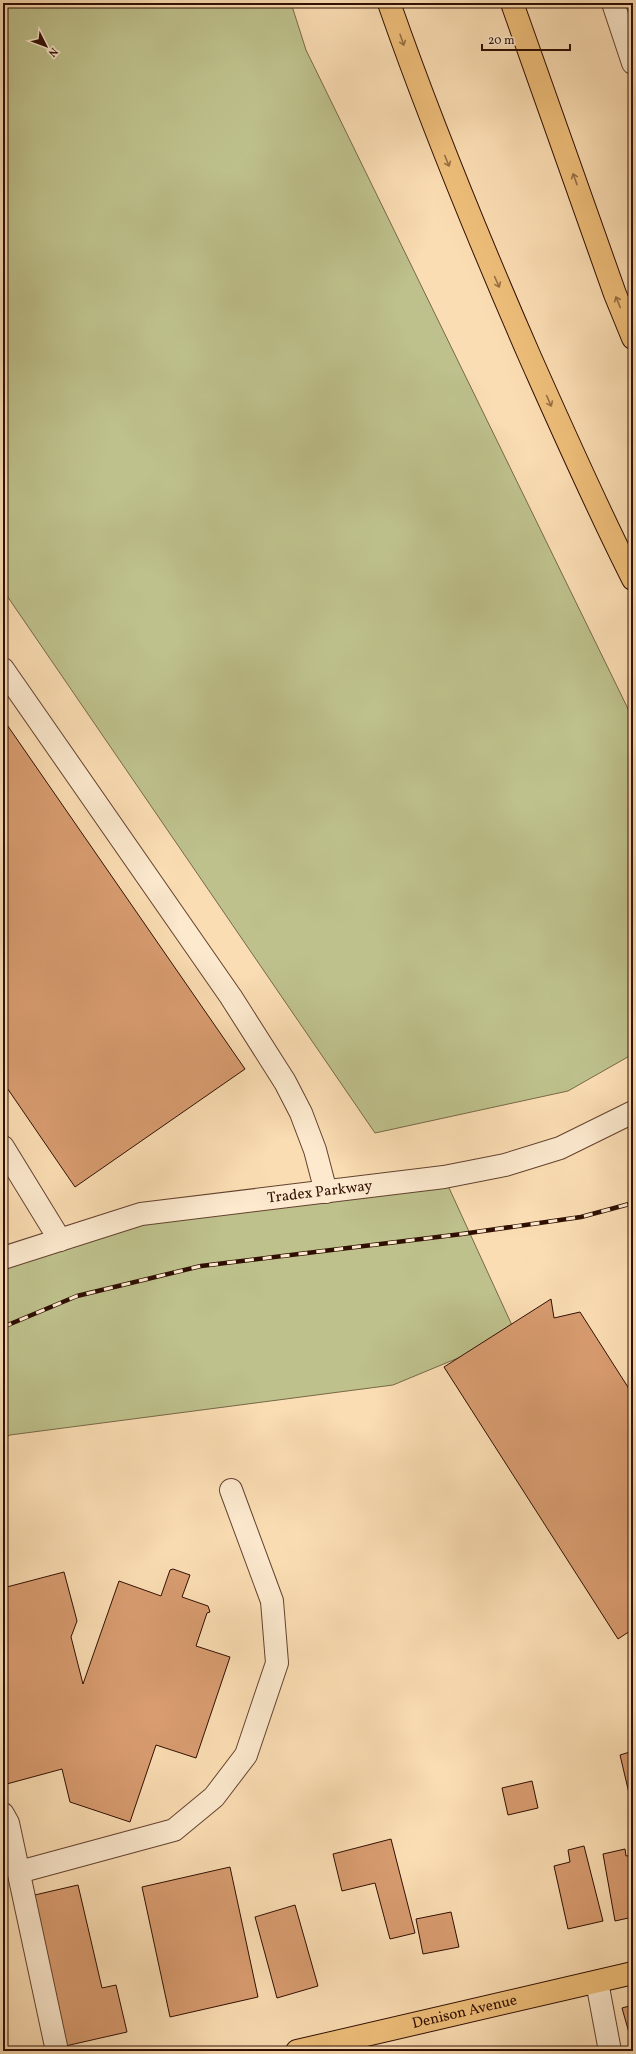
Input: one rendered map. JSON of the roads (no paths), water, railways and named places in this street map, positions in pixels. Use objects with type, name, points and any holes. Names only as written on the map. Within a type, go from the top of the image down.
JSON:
[{"type":"main road","points":[[389,3],[423,102],[481,245],[608,531],[633,579]]},
{"type":"main road","points":[[512,3],[615,294],[633,338]]},
{"type":"main road","name":"Denison Avenue","points":[[297,2051],[633,1973]]},
{"type":"street","points":[[613,3],[633,63]]},
{"type":"street","points":[[3,669],[231,997],[285,1082],[301,1113],[313,1144],[326,1192]]},
{"type":"street","name":"Tradex Parkway","points":[[3,1258],[141,1214],[444,1177],[505,1165],[560,1148],[633,1112]]},
{"type":"street","points":[[3,1147],[60,1240]]},
{"type":"street","points":[[18,1872],[174,1830],[214,1798],[246,1755],[277,1663],[272,1601],[231,1490]]},
{"type":"street","points":[[3,1814],[8,1823],[57,2051]]},
{"type":"street","points":[[596,1982],[610,2051]]},
{"type":"railway","points":[[3,1327],[77,1296],[201,1266],[462,1234],[581,1217],[633,1203]]}]
